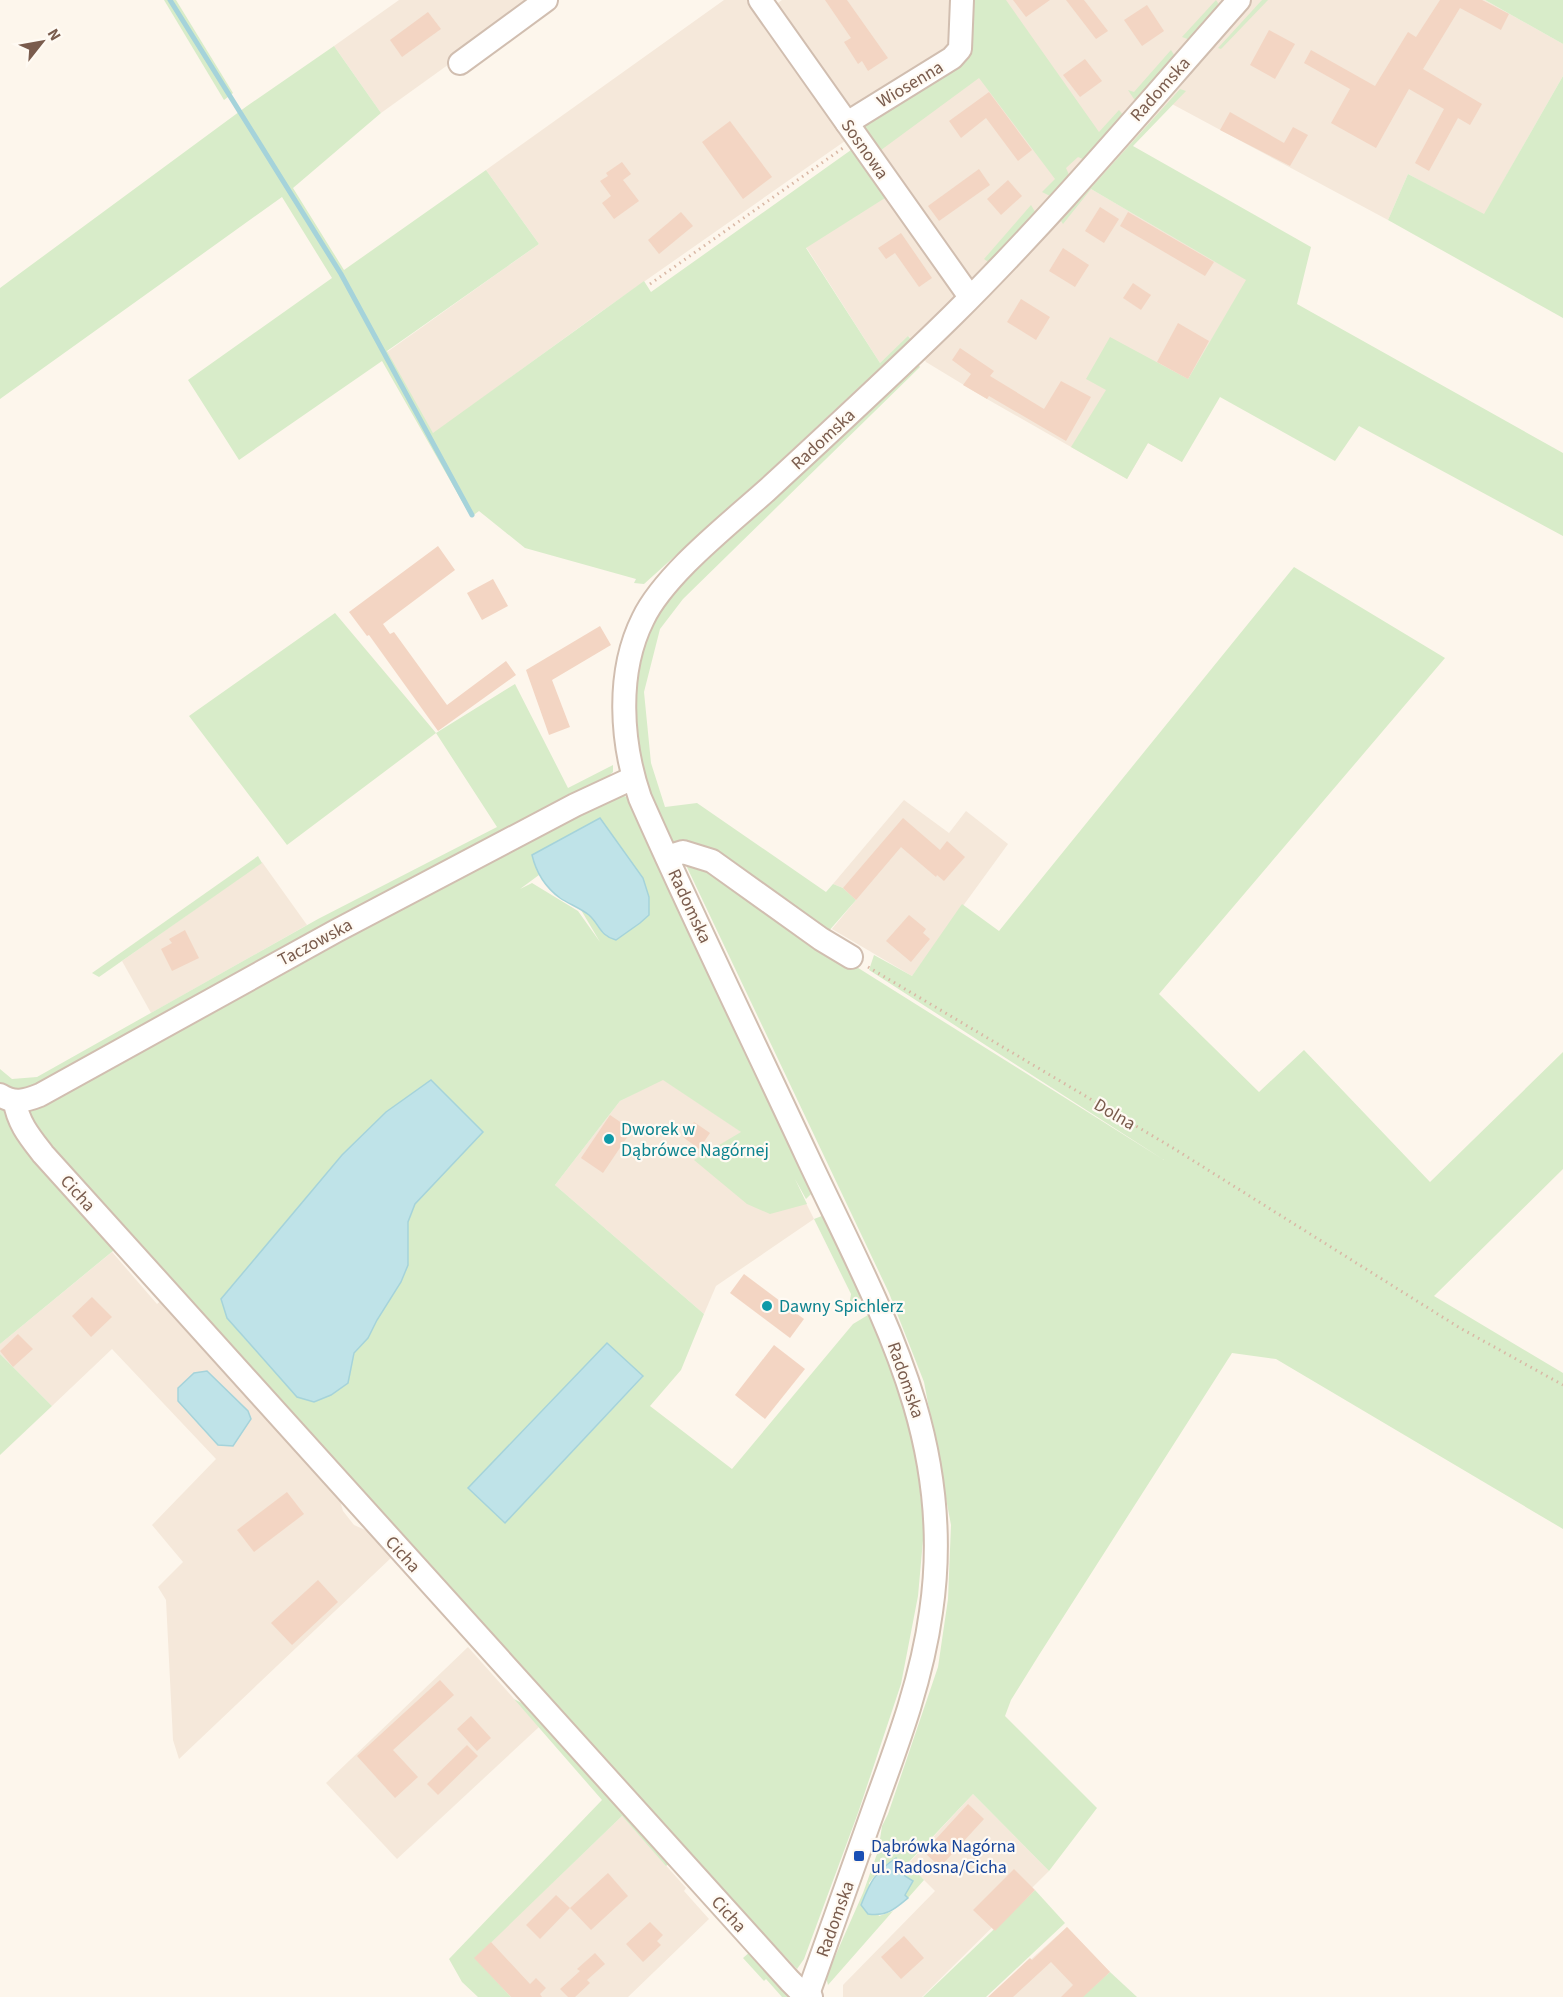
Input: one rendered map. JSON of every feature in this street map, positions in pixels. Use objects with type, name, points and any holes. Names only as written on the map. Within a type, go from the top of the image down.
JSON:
[{"type":"street","points":[[460,63],[546,0]]},
{"type":"street","name":"Sosnowa","points":[[760,0],[970,297]]},
{"type":"street","name":"Wiosenna","points":[[852,131],[952,58],[960,49],[962,0]]},
{"type":"street","name":"Radomska","points":[[808,1996],[918,1679],[932,1610],[936,1546],[933,1488],[917,1408],[882,1312],[667,857],[633,778],[626,739],[625,716],[627,679],[634,641],[654,600],[698,553],[841,423],[970,297],[1052,211],[1239,0]]},
{"type":"street","name":"Taczowska","points":[[7,1098],[27,1100],[40,1095],[336,931],[575,805],[633,778]]},
{"type":"street","points":[[667,857],[684,852],[712,861],[821,939],[851,957]]},
{"type":"street","name":"Cicha","points":[[7,1098],[25,1130],[43,1154],[722,1907],[790,1981],[808,1996]]},
{"type":"path","points":[[650,284],[852,131]]},
{"type":"path","name":"Dolna","points":[[851,957],[1173,1148],[1460,1328],[1563,1385]]},
{"type":"shaded area","points":[[399,0],[538,0],[381,113],[334,46]]},
{"type":"shaded area","points":[[724,0],[748,0],[760,16],[782,0],[1485,0],[1563,44],[1563,76],[1484,215],[1408,174],[1388,220],[1172,104],[1091,189],[1247,280],[1188,379],[1182,462],[1148,443],[1127,479],[926,362],[909,336],[880,363],[806,247],[884,198],[845,141],[595,316],[433,434],[387,352],[539,244],[486,170]]},
{"type":"shaded area","points":[[904,800],[949,833],[966,811],[1008,844],[912,976],[832,929],[856,900],[843,888],[833,884]]},
{"type":"shaded area","points":[[262,862],[307,925],[151,1013],[122,961]]},
{"type":"shaded area","points":[[663,1079],[785,1161],[814,1219],[716,1286],[704,1314],[555,1185],[620,1101]]},
{"type":"shaded area","points":[[112,1252],[157,1304],[163,1299],[339,1497],[343,1511],[354,1525],[372,1533],[392,1557],[179,1759],[173,1740],[166,1600],[158,1587],[183,1562],[152,1525],[216,1459],[112,1349],[52,1406],[0,1354],[0,1344]]},
{"type":"shaded area","points":[[468,1647],[539,1727],[397,1859],[326,1783]]},
{"type":"shaded area","points":[[973,1794],[1049,1871],[922,1997],[843,1997],[843,1985],[935,1891],[908,1864]]},
{"type":"shaded area","points":[[622,1816],[686,1888],[684,1891],[709,1919],[628,1997],[511,1997],[474,1958]]},
{"type":"shaded area","points":[[1067,1927],[1110,1972],[1082,1997],[989,1997]]},
{"type":"green space","points":[[164,0],[176,0],[233,93],[224,100]]},
{"type":"green space","points":[[968,0],[1006,0],[1099,132],[1119,110],[1124,116],[1085,160],[1078,157],[1066,168],[1070,177],[1052,197],[1042,192],[1055,179],[979,78],[877,153],[858,124],[964,56]]},
{"type":"green space","points":[[1216,0],[1222,9],[1193,41],[1182,37]]},
{"type":"green space","points":[[1262,0],[1268,0],[1221,49],[1218,48]]},
{"type":"green space","points":[[1485,0],[1563,0],[1563,44]]},
{"type":"green space","points":[[334,46],[381,113],[293,188],[344,270],[486,170],[539,244],[387,351],[433,433],[644,281],[651,292],[851,150],[885,198],[806,248],[880,363],[908,336],[911,339],[644,584],[634,583],[636,579],[525,548],[479,511],[471,517],[382,361],[239,460],[188,380],[332,278],[282,197],[0,399],[0,288],[247,106]]},
{"type":"green space","points":[[1171,50],[1176,58],[1138,100],[1134,99],[1128,90],[1134,92]]},
{"type":"green space","points":[[1563,76],[1563,318],[1388,220],[1408,174],[1484,214]]},
{"type":"green space","points":[[1180,89],[1186,91],[1133,146],[1311,247],[1297,304],[1563,453],[1563,536],[1359,426],[1335,461],[1220,397],[1182,462],[1148,443],[1127,479],[1071,447],[1106,390],[1086,379],[1110,337],[1188,379],[1246,280],[1091,189],[1063,224],[1061,221]]},
{"type":"green space","points":[[1031,205],[1037,215],[991,264],[984,259]]},
{"type":"green space","points":[[915,361],[920,367],[683,599],[660,629],[644,692],[651,763],[665,807],[697,803],[826,892],[833,884],[843,888],[856,900],[827,933],[670,845],[652,806],[637,750],[634,695],[644,638],[659,609]]},
{"type":"green space","points":[[1294,567],[1445,658],[1159,994],[1259,1092],[1304,1050],[1430,1182],[1563,1052],[1563,1169],[1434,1296],[1563,1373],[1563,1529],[1276,1359],[1232,1353],[1039,1655],[1011,1700],[1005,1716],[1097,1808],[1049,1871],[973,1794],[908,1863],[924,1880],[908,1898],[905,1895],[905,1876],[896,1858],[880,1869],[869,1883],[879,1916],[893,1911],[828,1985],[826,1977],[863,1893],[882,1840],[880,1839],[882,1826],[938,1667],[948,1599],[951,1525],[924,1382],[889,1293],[685,863],[713,872],[726,885],[1164,1160],[869,970],[874,955],[912,976],[962,904],[999,931]]},
{"type":"green space","points":[[335,613],[436,733],[287,845],[189,716]]},
{"type":"green space","points":[[515,684],[568,788],[613,765],[613,772],[605,779],[42,1085],[21,1092],[0,1084],[0,1069],[12,1079],[37,1077],[318,919],[497,827],[436,733]]},
{"type":"green space","points":[[619,795],[628,797],[635,805],[815,1190],[806,1199],[795,1179],[807,1204],[770,1214],[747,1204],[694,1160],[741,1132],[663,1080],[620,1101],[555,1185],[704,1314],[681,1370],[650,1406],[732,1469],[853,1324],[873,1312],[902,1392],[918,1472],[924,1529],[918,1596],[901,1684],[858,1813],[804,1959],[797,1969],[572,1730],[48,1150],[27,1111],[505,851]],"holes":[[[532,854],[616,940],[594,918],[581,910],[600,942],[578,911],[532,883],[520,889],[539,875]],[[431,1080],[483,1132],[415,1204],[408,1222],[401,1282],[368,1338],[354,1353],[348,1383],[331,1395],[314,1402],[297,1397],[243,1337],[221,1299],[342,1155],[386,1112]],[[607,1343],[643,1377],[505,1523],[468,1488]]]},
{"type":"green space","points":[[258,856],[262,863],[99,977],[92,973]]},
{"type":"green space","points":[[0,1105],[6,1108],[119,1246],[0,1344]]},
{"type":"green space","points":[[827,1214],[865,1295],[849,1306],[851,1294],[814,1219]]},
{"type":"green space","points":[[0,1354],[52,1406],[0,1455]]},
{"type":"green space","points":[[514,1699],[533,1709],[672,1862],[666,1866],[622,1816],[475,1958],[511,1997],[478,1997],[462,1982],[449,1959],[602,1800]]},
{"type":"green space","points":[[1035,1890],[1065,1923],[986,1997],[923,1997]]},
{"type":"green space","points":[[751,1951],[794,1997],[782,1997],[766,1979],[764,1981],[743,1958]]},
{"type":"green space","points":[[1110,1972],[1137,1997],[1082,1997]]},
{"type":"water","points":[[600,818],[643,878],[649,897],[649,915],[616,940],[603,933],[589,915],[560,898],[550,889],[539,873],[532,855]]},
{"type":"water","points":[[431,1080],[483,1132],[415,1204],[408,1222],[408,1265],[401,1282],[368,1338],[354,1353],[348,1383],[331,1395],[314,1402],[297,1397],[227,1318],[221,1299],[342,1155],[386,1112]]},
{"type":"water","points":[[607,1343],[643,1376],[505,1523],[468,1488]]},
{"type":"water","points":[[207,1371],[248,1411],[251,1419],[233,1446],[218,1445],[178,1401],[178,1388],[194,1373]]},
{"type":"water","points":[[896,1858],[905,1876],[913,1881],[905,1895],[908,1898],[885,1913],[868,1914],[861,1905],[867,1890],[878,1873]]},
{"type":"building","points":[[825,0],[847,0],[888,58],[868,71],[862,61],[858,64],[844,42],[851,38]]},
{"type":"building","points":[[1013,0],[1050,0],[1026,17]]},
{"type":"building","points":[[1066,0],[1084,0],[1108,31],[1096,39]]},
{"type":"building","points":[[1440,0],[1482,0],[1509,14],[1501,30],[1460,8],[1423,69],[1482,104],[1470,125],[1458,118],[1429,171],[1415,163],[1444,109],[1409,89],[1376,148],[1331,123],[1350,89],[1304,63],[1311,50],[1375,86],[1408,32],[1416,37]]},
{"type":"building","points":[[1147,5],[1164,31],[1142,46],[1124,20]]},
{"type":"building","points":[[428,12],[441,29],[402,57],[390,40]]},
{"type":"building","points":[[1269,30],[1295,44],[1275,79],[1250,65]]},
{"type":"building","points":[[1085,59],[1102,81],[1080,97],[1063,75]]},
{"type":"building","points":[[989,92],[1032,150],[1018,161],[986,118],[961,138],[949,121]]},
{"type":"building","points":[[1230,112],[1284,143],[1293,127],[1308,135],[1290,166],[1220,130]]},
{"type":"building","points":[[730,121],[772,177],[743,199],[702,142]]},
{"type":"building","points":[[622,162],[631,174],[623,180],[639,201],[614,219],[602,203],[611,196],[600,181],[608,176],[606,173]]},
{"type":"building","points":[[979,169],[990,185],[939,221],[928,206]]},
{"type":"building","points":[[1008,180],[1022,196],[1001,215],[987,199]]},
{"type":"building","points":[[1100,207],[1119,219],[1104,243],[1085,231]]},
{"type":"building","points":[[681,212],[693,226],[659,254],[648,240]]},
{"type":"building","points":[[1128,212],[1214,262],[1205,276],[1120,226]]},
{"type":"building","points":[[901,233],[932,278],[919,287],[895,253],[886,259],[878,248]]},
{"type":"building","points":[[1063,248],[1089,265],[1075,287],[1049,271]]},
{"type":"building","points":[[1133,283],[1151,295],[1141,310],[1123,298]]},
{"type":"building","points":[[1021,299],[1050,317],[1036,340],[1007,322]]},
{"type":"building","points":[[1178,323],[1209,341],[1188,379],[1157,362]]},
{"type":"building","points":[[960,348],[994,371],[990,376],[1044,409],[1061,381],[1091,397],[1066,441],[989,396],[987,399],[963,385],[971,374],[952,360]]},
{"type":"building","points":[[438,546],[455,570],[383,624],[390,634],[394,632],[447,705],[506,661],[516,675],[438,731],[369,635],[367,636],[349,612]]},
{"type":"building","points":[[493,579],[508,606],[482,620],[467,593]]},
{"type":"building","points":[[600,626],[611,645],[552,680],[570,727],[549,735],[526,670]]},
{"type":"building","points":[[903,818],[940,850],[947,841],[965,857],[944,881],[937,875],[936,877],[901,847],[856,900],[843,888]]},
{"type":"building","points":[[909,915],[926,929],[923,933],[930,939],[911,962],[886,941]]},
{"type":"building","points":[[185,930],[199,958],[172,971],[161,949],[172,943],[169,939]]},
{"type":"building","name":"Dworek w Dąbrówce Nagórnej","points":[[610,1115],[632,1130],[603,1173],[581,1158]]},
{"type":"building","points":[[694,1122],[710,1133],[699,1149],[683,1137]]},
{"type":"building","name":"Dawny Spichlerz","points":[[744,1274],[804,1319],[790,1338],[730,1293]]},
{"type":"building","points":[[92,1297],[112,1317],[91,1337],[72,1316]]},
{"type":"building","points":[[18,1334],[33,1349],[13,1367],[0,1351]]},
{"type":"building","points":[[774,1345],[805,1369],[765,1419],[735,1395]]},
{"type":"building","points":[[287,1492],[304,1514],[254,1552],[237,1530]]},
{"type":"building","points":[[318,1580],[338,1602],[292,1645],[271,1623]]},
{"type":"building","points":[[440,1680],[454,1695],[393,1750],[418,1777],[395,1798],[357,1756]]},
{"type":"building","points":[[471,1716],[491,1738],[477,1751],[457,1729]]},
{"type":"building","points":[[467,1745],[478,1756],[438,1795],[427,1784]]},
{"type":"building","points":[[968,1804],[984,1819],[940,1867],[924,1852]]},
{"type":"building","points":[[1014,1869],[1035,1890],[995,1931],[973,1910]]},
{"type":"building","points":[[608,1873],[628,1896],[591,1930],[570,1908]]},
{"type":"building","points":[[556,1895],[570,1908],[540,1939],[526,1925]]},
{"type":"building","points":[[650,1922],[663,1935],[657,1941],[661,1945],[643,1962],[626,1944]]},
{"type":"building","points":[[1067,1927],[1110,1972],[1083,1997],[1061,1997],[1073,1985],[1051,1962],[1013,1997],[988,1997],[1030,1958],[1032,1960]]},
{"type":"building","points":[[904,1936],[924,1958],[901,1979],[881,1957]]},
{"type":"building","points":[[491,1942],[530,1984],[536,1978],[546,1988],[540,1994],[542,1997],[511,1997],[474,1958]]},
{"type":"building","points":[[595,1953],[605,1964],[587,1980],[590,1983],[575,1997],[568,1997],[560,1989]]},
{"type":"waterway","points":[[170,0],[341,274],[472,515]]},
{"type":"place","name":"Dworek w Dąbrówce Nagórnej","points":[[609,1139]]},
{"type":"place","name":"Dawny Spichlerz","points":[[767,1306]]},
{"type":"place","name":"Dąbrówka Nagórna ul. Radosna/Cicha","points":[[859,1856]]}]
